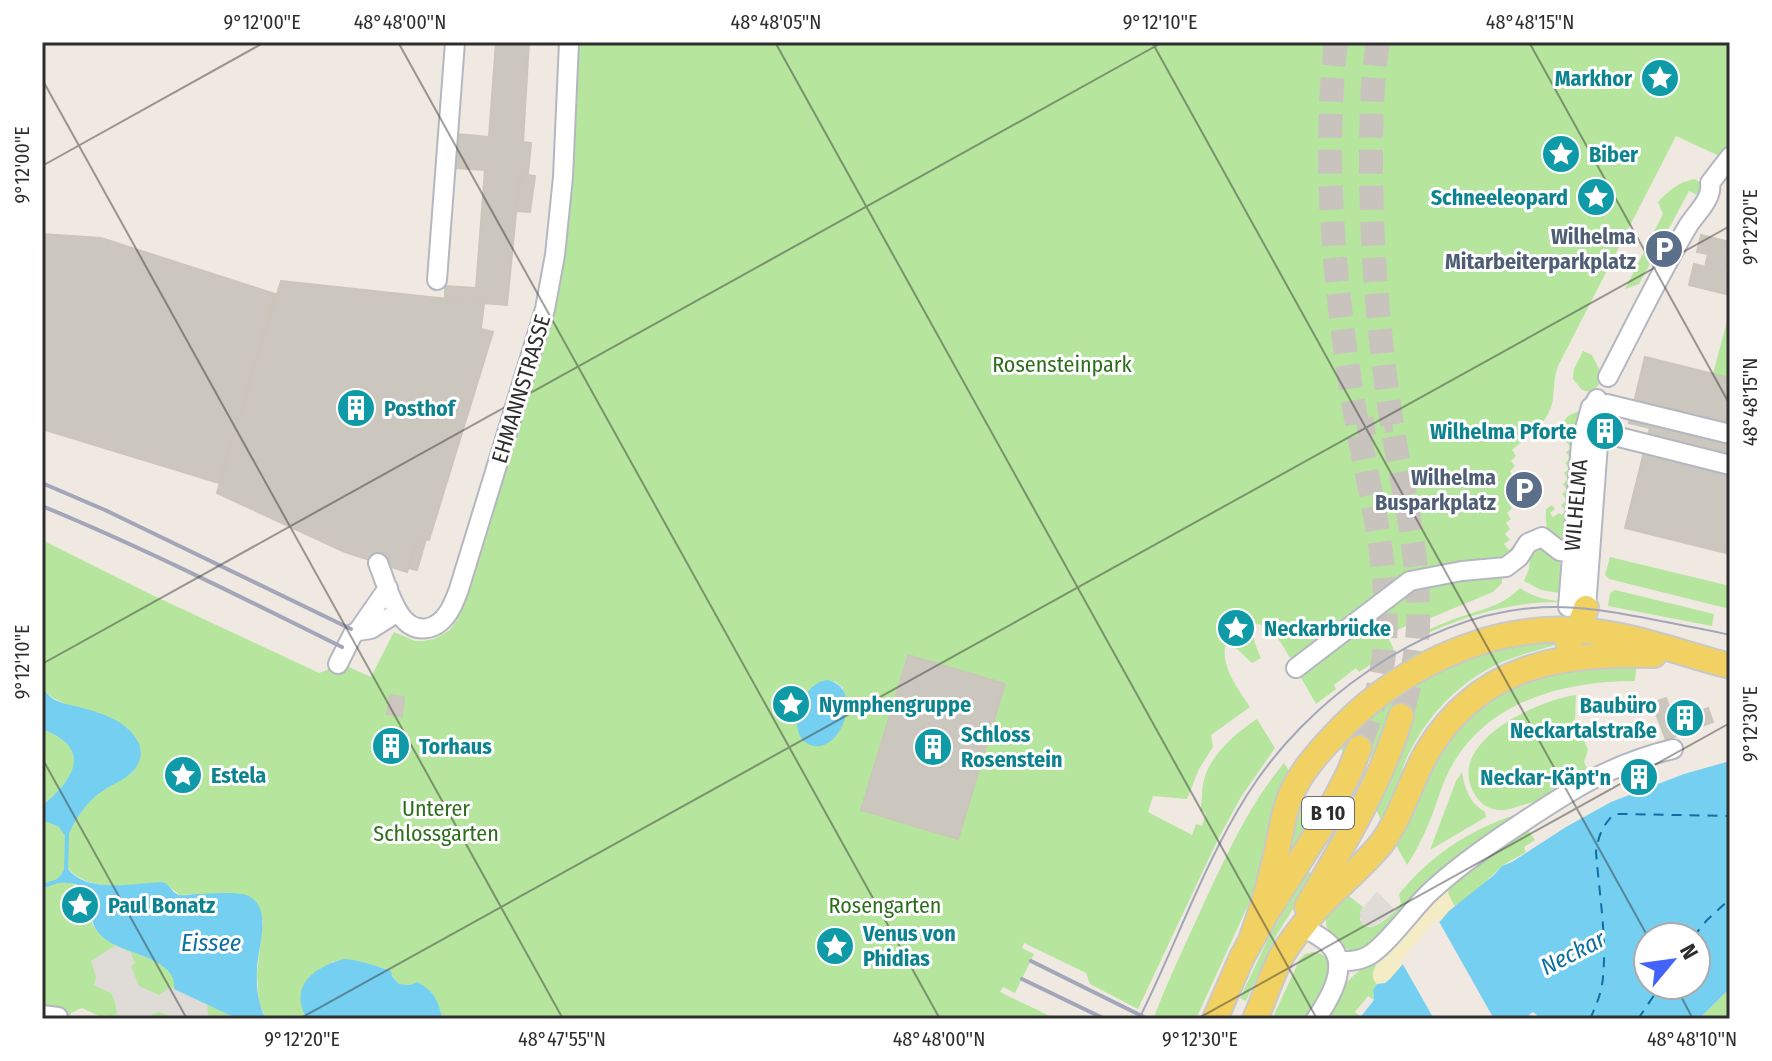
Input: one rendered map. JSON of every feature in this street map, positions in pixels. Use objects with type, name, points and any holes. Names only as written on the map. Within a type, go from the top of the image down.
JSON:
[{"type":"main road","points":[[1573,622],[1580,652],[1594,656]]},
{"type":"main road","points":[[1408,793],[1425,736],[1458,696],[1505,666],[1556,648],[1573,622]]},
{"type":"main road","points":[[1251,940],[1267,892],[1291,795],[1309,764],[1345,723],[1380,694],[1428,663],[1479,642],[1573,622],[1719,663]]},
{"type":"main road","points":[[1282,956],[1322,903],[1379,846],[1395,823],[1434,741],[1482,692],[1504,678],[1534,666],[1571,658],[1653,655],[1719,663]]},
{"type":"main road","name":"B 10","points":[[1255,1019],[1296,925],[1373,790],[1401,716]]},
{"type":"main road","name":"B 10","points":[[1215,1019],[1251,940],[1321,827],[1359,748]]},
{"type":"street","points":[[437,280],[455,42]]},
{"type":"street","name":"EHMANNSTRASSE","points":[[398,612],[411,626],[424,630],[436,626],[453,606],[545,309],[555,255],[563,177],[569,42]]},
{"type":"street","points":[[1608,377],[1686,231],[1709,197],[1710,183],[1729,159]]},
{"type":"street","name":"WILHELMA","points":[[1573,622],[1598,444],[1595,409],[1591,403],[1607,404],[1730,434]]},
{"type":"street","points":[[1615,436],[1730,465]]},
{"type":"street","points":[[1296,668],[1410,581],[1462,571],[1502,569],[1513,564],[1528,543],[1542,537],[1557,550],[1581,554]]},
{"type":"street","points":[[338,664],[353,634],[371,629],[398,612],[378,563]]},
{"type":"street","points":[[358,631],[388,588]]},
{"type":"street","points":[[1338,960],[1354,961],[1374,952],[1442,882],[1488,846],[1561,797],[1594,777],[1639,758],[1673,749]]},
{"type":"street","points":[[1302,926],[1330,944],[1338,960],[1335,983],[1316,1019]]},
{"type":"green space","name":"Rosensteinpark","points":[[577,42],[1730,42],[1730,161],[1676,136],[1558,366],[1548,415],[1512,450],[1516,456],[1511,461],[1515,466],[1510,471],[1514,477],[1509,482],[1514,487],[1508,492],[1513,498],[1508,502],[1512,508],[1507,513],[1511,519],[1506,523],[1510,529],[1505,534],[1510,540],[1504,544],[1509,550],[1524,537],[1513,557],[1408,578],[1292,661],[1277,637],[1261,625],[1255,624],[1254,633],[1261,658],[1252,663],[1235,647],[1228,644],[1225,647],[1229,671],[1250,707],[1211,735],[1213,747],[1199,769],[1187,799],[1153,796],[1148,812],[1192,835],[1196,824],[1202,826],[1206,813],[1200,811],[1207,771],[1225,745],[1257,719],[1275,748],[1241,797],[1218,839],[1138,1009],[1090,984],[1086,973],[1024,943],[1022,948],[1034,954],[1016,991],[1003,987],[1000,992],[1056,1019],[443,1019],[437,1000],[427,989],[415,983],[399,984],[387,969],[347,960],[332,962],[305,1017],[307,1019],[266,1019],[259,1002],[257,974],[263,921],[246,896],[180,895],[163,882],[125,886],[98,884],[75,875],[66,866],[52,883],[69,882],[87,892],[96,930],[114,944],[169,970],[175,978],[175,989],[238,1019],[107,1019],[105,1015],[101,1017],[82,1008],[71,1013],[69,1019],[42,1019],[42,820],[59,827],[67,838],[88,803],[133,772],[141,750],[134,735],[124,725],[53,698],[42,688],[42,540],[319,673],[335,661],[371,677],[394,632],[415,641],[434,639],[450,630],[460,615],[549,320]],"holes":[[[907,655],[1004,684],[861,809]],[[824,680],[836,682],[843,688],[844,718],[827,743],[809,744],[803,740],[802,706],[808,693]]]},
{"type":"green space","points":[[1694,179],[1702,186],[1699,196],[1689,191],[1639,284],[1625,289],[1663,214],[1658,202],[1683,182]]},
{"type":"green space","points":[[1730,310],[1730,378],[1713,374]]},
{"type":"green space","points":[[1583,351],[1592,355],[1603,377],[1590,392],[1582,390],[1573,379],[1574,369]]},
{"type":"green space","points":[[1582,412],[1572,439],[1574,455],[1565,540],[1560,543],[1548,528],[1546,509],[1552,505],[1555,509],[1550,513],[1553,517],[1566,511],[1561,505],[1567,500],[1562,494],[1567,490],[1563,484],[1568,479],[1564,473],[1569,469],[1565,463],[1570,458],[1566,452],[1571,448],[1562,428],[1568,416]]},
{"type":"green space","points":[[1538,546],[1561,564],[1560,593],[1541,590],[1524,581],[1531,549]]},
{"type":"green space","points":[[1610,557],[1730,586],[1730,609],[1609,579],[1605,575]]},
{"type":"green space","points":[[1499,576],[1502,583],[1493,592],[1387,635],[1394,650],[1359,672],[1356,668],[1316,704],[1299,674],[1420,583]]},
{"type":"green space","points":[[1520,588],[1559,602],[1504,608],[1416,636],[1499,603]]},
{"type":"green space","points":[[1615,590],[1714,614],[1712,626],[1608,606],[1610,593]]},
{"type":"green space","points":[[1555,638],[1555,645],[1486,670],[1444,703],[1422,730],[1403,766],[1397,798],[1384,826],[1371,790],[1372,752],[1347,743],[1343,752],[1337,742],[1395,692],[1471,653]]},
{"type":"green space","points":[[1637,660],[1635,681],[1581,685],[1554,691],[1505,711],[1484,727],[1465,746],[1450,769],[1425,831],[1407,865],[1393,840],[1425,773],[1456,725],[1525,678]]},
{"type":"green space","points":[[1576,695],[1575,720],[1588,750],[1584,762],[1590,774],[1558,795],[1511,809],[1494,809],[1481,803],[1468,774],[1472,757],[1484,741],[1519,715],[1540,705]]},
{"type":"green space","points":[[42,729],[69,746],[74,765],[63,785],[42,806]]},
{"type":"green space","points":[[1284,763],[1292,776],[1260,879],[1196,1019],[1154,1017],[1230,848],[1249,813]]},
{"type":"green space","points":[[1462,772],[1469,795],[1486,817],[1430,850],[1456,781]]},
{"type":"green space","points":[[1301,790],[1314,812],[1280,870]]},
{"type":"green space","points":[[1526,811],[1378,941],[1355,951],[1345,948],[1331,935],[1326,924],[1327,916],[1345,893],[1363,907],[1360,920],[1363,924],[1374,926],[1396,910],[1401,903],[1399,894],[1441,853],[1472,833]]},
{"type":"green space","points":[[1525,826],[1535,840],[1524,847],[1526,852],[1502,867],[1455,907],[1448,893],[1450,883]]},
{"type":"green space","points":[[1308,871],[1314,875],[1276,936],[1246,1001],[1240,998],[1271,933]]},
{"type":"green space","points":[[1313,952],[1324,955],[1330,970],[1324,991],[1309,1019],[1272,1019],[1300,959]]},
{"type":"green space","points":[[1377,963],[1373,974],[1377,984],[1373,990],[1374,1000],[1368,996],[1355,1012],[1361,1017],[1325,1019],[1351,978],[1358,971]]},
{"type":"green space","points":[[1730,988],[1730,1019],[1699,1019]]},
{"type":"sand","points":[[1447,888],[1455,907],[1394,975],[1385,983],[1377,984],[1373,975],[1379,960]]},
{"type":"shaded area","points":[[1377,891],[1396,911],[1374,926],[1367,926],[1361,922],[1360,912]]},
{"type":"shaded area","points":[[116,945],[131,953],[135,963],[131,966],[139,986],[159,995],[171,987],[207,1003],[208,1015],[214,1019],[179,1019],[159,1012],[148,1019],[108,1019],[117,1014],[115,1002],[111,993],[94,985],[96,977],[91,961]]},
{"type":"water","points":[[827,680],[838,685],[845,694],[845,718],[833,739],[824,745],[814,746],[805,742],[799,734],[798,712],[809,691],[817,683]]},
{"type":"water","points":[[42,688],[58,701],[120,722],[132,733],[141,749],[135,769],[86,806],[67,839],[59,827],[42,820],[42,806],[63,785],[74,765],[68,746],[42,729]]},
{"type":"water","name":"Neckar","points":[[1730,761],[1730,988],[1699,1019],[1535,1019],[1537,1015],[1533,1012],[1529,1015],[1532,1019],[1359,1019],[1374,1000],[1373,990],[1377,984],[1390,979],[1449,911],[1502,866],[1611,802],[1684,774]]},
{"type":"water","name":"Eissee","points":[[66,866],[74,875],[97,884],[163,882],[179,895],[235,893],[255,901],[262,918],[257,989],[266,1019],[238,1019],[174,989],[173,979],[160,964],[108,941],[94,926],[88,896],[82,887],[66,883],[50,885]]},
{"type":"water","points":[[344,959],[391,971],[399,984],[417,982],[435,997],[443,1019],[307,1019],[302,1007],[302,988],[314,973]]},
{"type":"pier","points":[[1437,918],[1494,1019],[1434,1019],[1401,961]]},
{"type":"building","points":[[496,42],[529,42],[523,142],[531,143],[528,173],[520,172],[507,305],[445,300],[445,286],[476,288],[485,170],[455,168],[457,134],[489,137]]},
{"type":"building","points":[[521,174],[535,176],[530,212],[516,211]]},
{"type":"building","points":[[42,234],[101,238],[275,294],[219,483],[42,429]]},
{"type":"building","points":[[1701,235],[1730,242],[1730,259],[1725,271],[1730,273],[1730,295],[1689,285],[1694,264],[1705,267],[1708,254],[1697,252]]},
{"type":"building","name":"Posthof","points":[[281,281],[484,303],[481,329],[493,332],[429,540],[417,537],[407,572],[345,552],[217,493]]},
{"type":"building","points":[[1645,357],[1730,378],[1730,554],[1625,528],[1650,428],[1629,423]]},
{"type":"building","points":[[417,537],[426,539],[417,570],[408,568]]},
{"type":"building","name":"Schloss Rosenstein","points":[[908,655],[1005,684],[958,839],[861,810]]},
{"type":"building","name":"Torhaus","points":[[390,695],[404,697],[402,716],[387,714]]},
{"type":"building","name":"Baubüro Neckartalstraße","points":[[1666,698],[1670,709],[1686,703],[1690,715],[1708,708],[1713,722],[1666,740],[1652,703]]},
{"type":"building","name":"Torhaus","points":[[385,736],[400,738],[398,756],[383,754]]},
{"type":"building","name":"Neckar-Käpt'n","points":[[1639,766],[1645,781],[1638,784],[1632,769]]},
{"type":"waterway","points":[[66,870],[67,835]]},
{"type":"waterway","points":[[42,886],[55,882]]},
{"type":"ferry route","points":[[1590,1019],[1603,977],[1603,931],[1596,852],[1607,822],[1614,814],[1730,816]]},
{"type":"ferry route","points":[[1706,921],[1730,899]]},
{"type":"ferry route","points":[[1638,1019],[1650,1001]]},
{"type":"tunnel","points":[[1336,42],[1330,127],[1335,255],[1350,382],[1380,543],[1386,608],[1382,668],[1359,748]]},
{"type":"tunnel","points":[[1378,42],[1371,142],[1376,290],[1389,405],[1413,543],[1418,599],[1416,649],[1401,716]]},
{"type":"tunnel","points":[[1357,428],[1392,423]]},
{"type":"tram line","points":[[1139,1019],[1203,877],[1247,795],[1272,760],[1301,728],[1334,697],[1370,670],[1408,647],[1449,628],[1490,615],[1532,608],[1567,607],[1602,611],[1730,635]]},
{"type":"railway","points":[[42,483],[105,510],[351,629]]},
{"type":"railway","points":[[42,506],[156,556],[342,647]]},
{"type":"railway","points":[[1031,961],[1148,1019]]},
{"type":"railway","points":[[1022,979],[1105,1019]]},
{"type":"place","name":"Markhor","points":[[1660,78]]},
{"type":"place","name":"Biber","points":[[1561,154]]},
{"type":"place","name":"Schneeleopard","points":[[1596,197]]},
{"type":"place","name":"Wilhelma Mitarbeiterparkplatz","points":[[1664,249]]},
{"type":"place","name":"Posthof","points":[[356,408]]},
{"type":"place","name":"Wilhelma Pforte","points":[[1605,431]]},
{"type":"place","name":"Wilhelma Busparkplatz","points":[[1524,490]]},
{"type":"place","name":"Neckarbrücke","points":[[1236,628]]},
{"type":"place","name":"Nymphengruppe","points":[[791,704]]},
{"type":"place","name":"Baubüro Neckartalstraße","points":[[1685,718]]},
{"type":"place","name":"Torhaus","points":[[391,746]]},
{"type":"place","name":"Schloss Rosenstein","points":[[933,747]]},
{"type":"place","name":"Estela","points":[[183,775]]},
{"type":"place","name":"Neckar-Käpt'n","points":[[1639,777]]},
{"type":"place","name":"Paul Bonatz","points":[[80,905]]},
{"type":"place","name":"Venus von Phidias","points":[[835,946]]},
{"type":"park label","name":"Unterer Schlossgarten","points":[[436,820]]},
{"type":"park label","name":"Rosengarten","points":[[885,905]]}]
